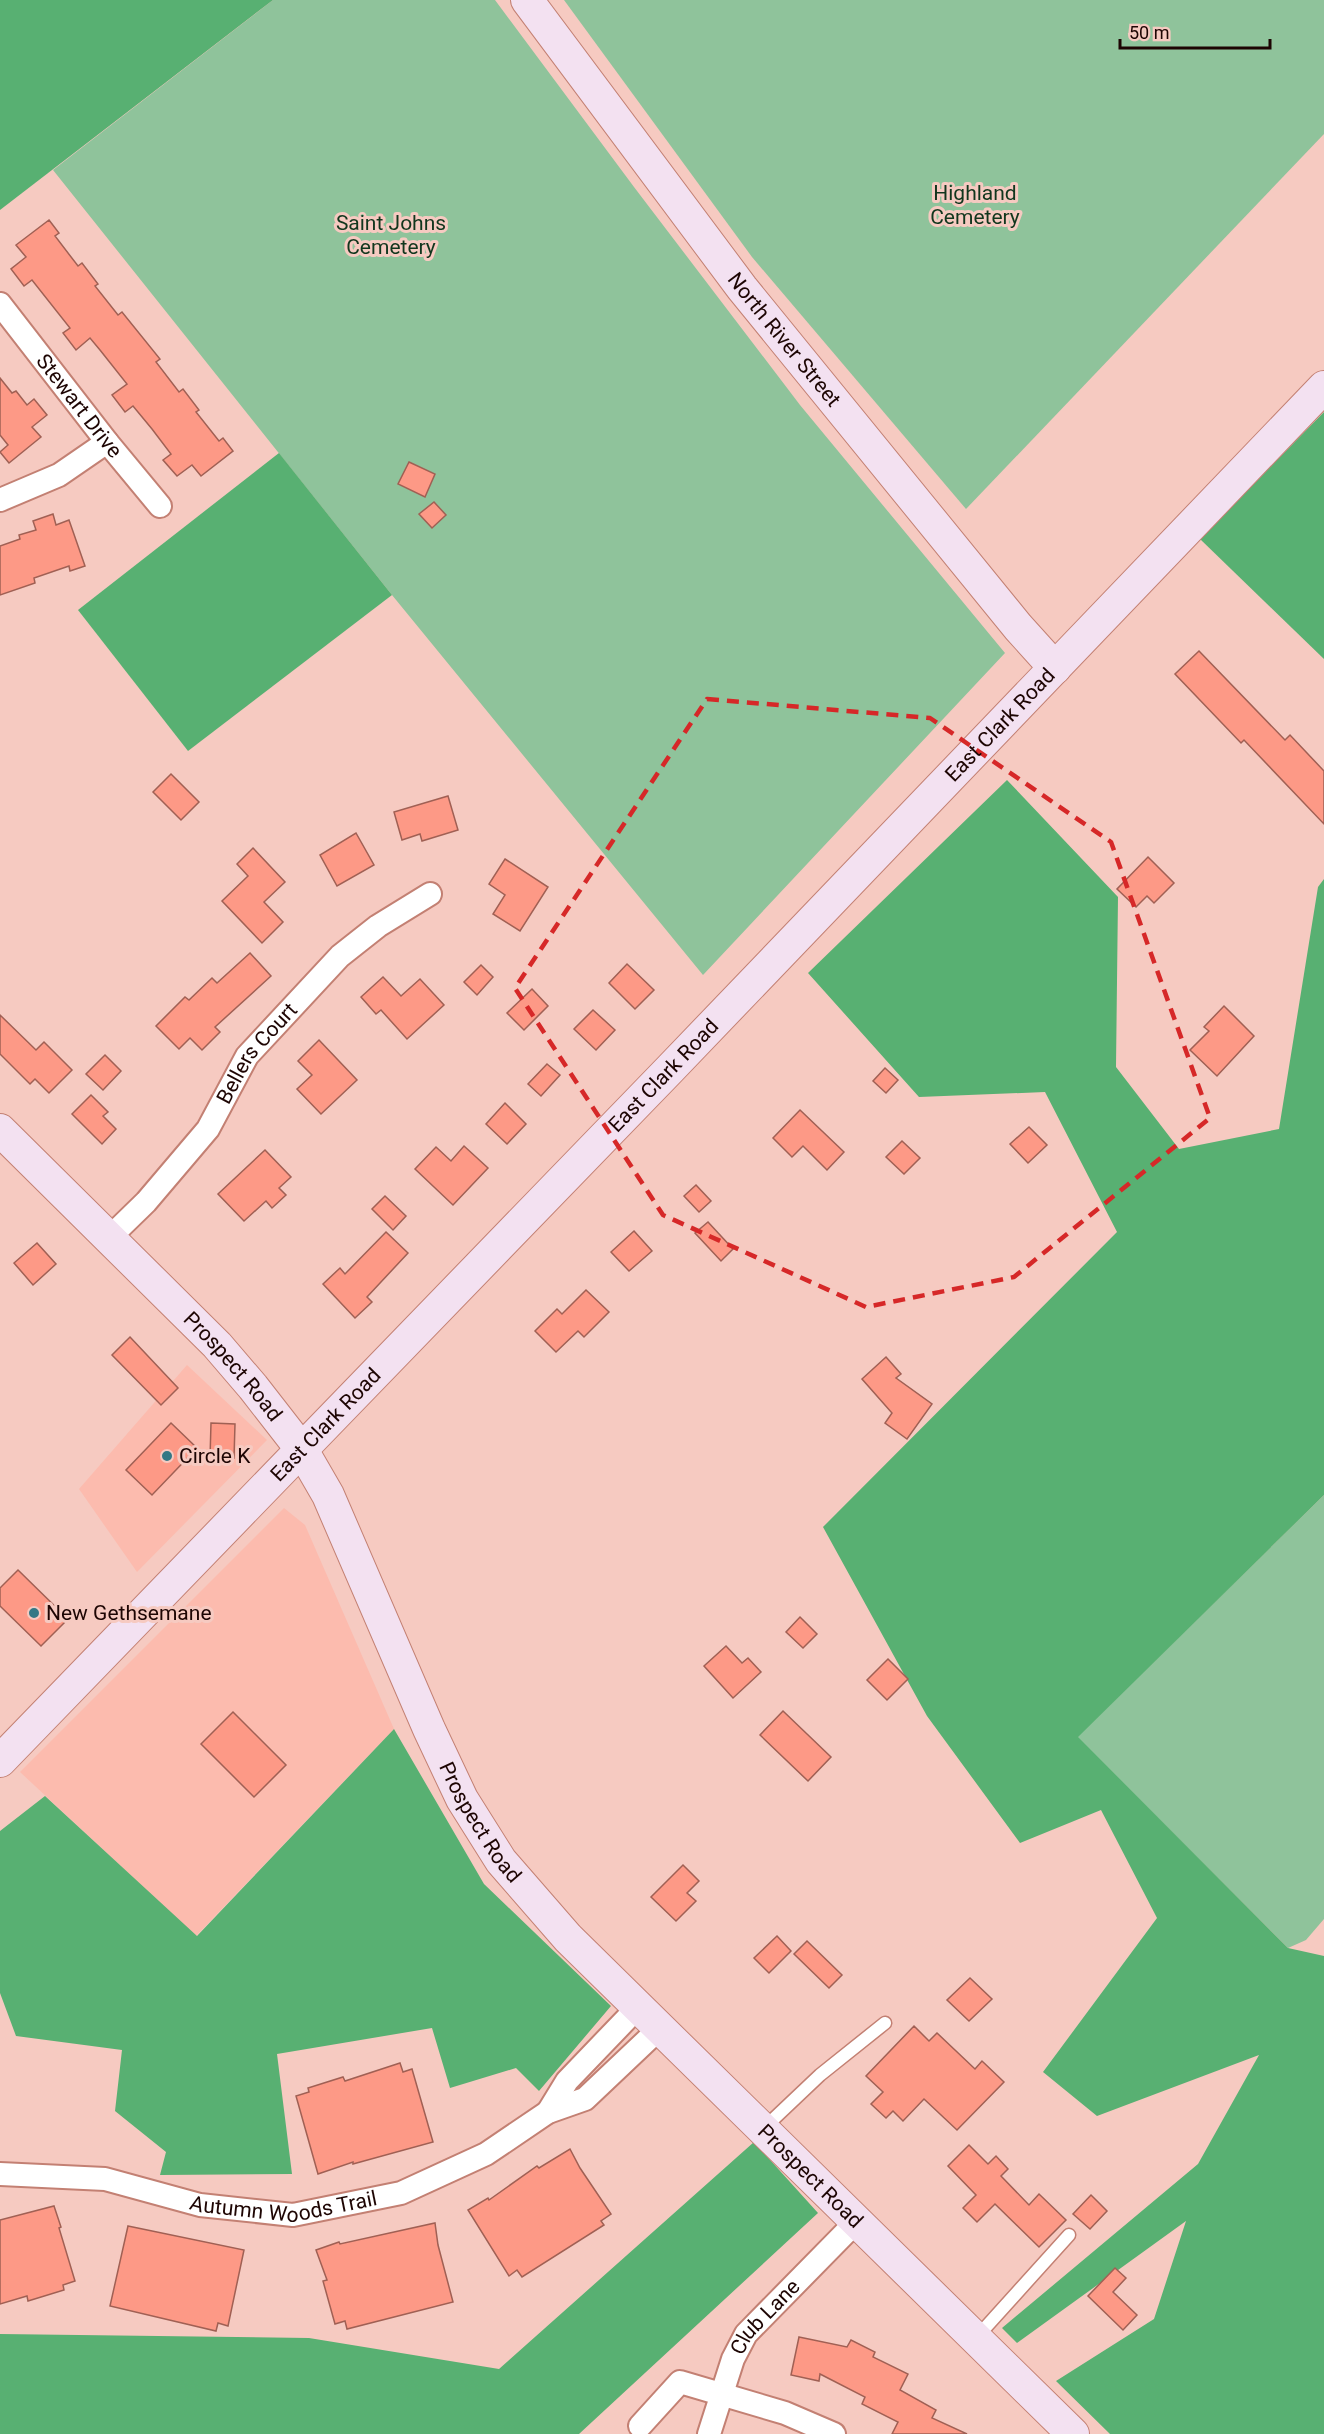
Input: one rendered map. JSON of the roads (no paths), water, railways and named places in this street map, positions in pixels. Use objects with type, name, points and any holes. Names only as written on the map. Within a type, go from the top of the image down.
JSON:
[{"type":"main road","name":"North River Street","points":[[527,0],[742,288],[1018,627],[1055,668]]},
{"type":"main road","name":"East Clark Road","points":[[0,1761],[1324,387]]},
{"type":"main road","name":"Prospect Road","points":[[0,1130],[217,1345],[302,1450],[328,1495],[429,1729],[462,1799],[501,1860],[521,1885],[568,1938],[1073,2434]]},
{"type":"street","name":"Stewart Drive","points":[[0,304],[107,442],[160,506]]},
{"type":"street","points":[[0,500],[59,475],[107,442]]},
{"type":"street","name":"Bellers Court","points":[[109,1238],[146,1202],[208,1130],[247,1056],[340,956],[378,926],[430,894]]},
{"type":"street","name":"Autumn Woods Trail","points":[[548,2112],[567,2081],[638,2007]]},
{"type":"street","name":"Autumn Woods Trail","points":[[0,2174],[105,2179],[200,2205],[293,2215],[401,2193],[486,2154],[548,2112],[585,2099],[660,2028]]},
{"type":"street","name":"Club Lane","points":[[709,2434],[733,2359],[746,2334],[856,2222]]},
{"type":"street","points":[[640,2426],[680,2382],[785,2413],[834,2434]]},
{"type":"lane","points":[[762,2129],[820,2075],[885,2023]]},
{"type":"lane","points":[[975,2338],[1069,2235]]},
{"type":"place","name":"Circle K","points":[[167,1456]]},
{"type":"place","name":"New Gethsemane","points":[[34,1613]]},
{"type":"park label","name":"Highland Cemetery","points":[[975,205]]},
{"type":"park label","name":"Saint Johns Cemetery","points":[[391,235]]}]
